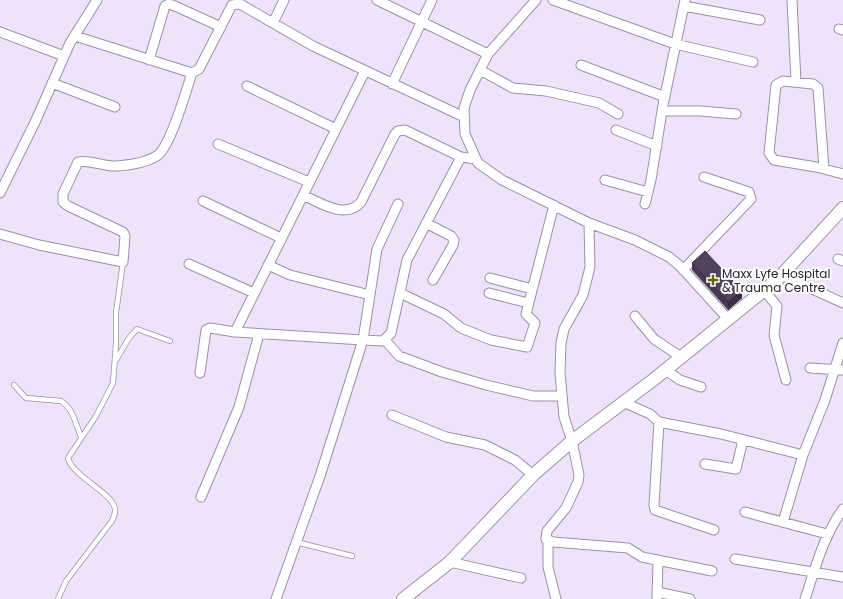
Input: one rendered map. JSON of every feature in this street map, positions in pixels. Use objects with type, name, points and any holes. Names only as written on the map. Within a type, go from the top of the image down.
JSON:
[{"type":"street","points":[[0,193],[33,127],[64,56],[97,0]]},
{"type":"street","points":[[273,23],[284,0]]},
{"type":"street","points":[[377,0],[421,23],[488,54]]},
{"type":"street","points":[[392,84],[432,0]]},
{"type":"street","points":[[534,0],[488,54],[464,108],[465,134],[476,159],[488,171],[502,180],[589,223],[635,240],[668,257],[683,270],[728,318]]},
{"type":"street","points":[[553,0],[675,44],[753,62]]},
{"type":"street","points":[[792,0],[796,82]]},
{"type":"street","points":[[0,234],[43,246],[123,262],[125,236],[123,232],[68,206],[64,202],[63,194],[78,162],[83,161],[94,164],[117,166],[148,160],[159,154],[169,138],[192,73],[199,69],[232,5],[236,3],[313,46],[464,117]]},
{"type":"street","points":[[645,204],[657,146],[662,110],[684,3],[760,20]]},
{"type":"street","points":[[149,60],[165,6],[169,4],[221,26]]},
{"type":"street","points":[[0,32],[64,56]]},
{"type":"street","points":[[75,36],[192,73]]},
{"type":"street","points":[[581,66],[665,97]]},
{"type":"street","points":[[480,70],[513,88],[546,91],[599,104],[618,114]]},
{"type":"street","points":[[235,332],[365,71]]},
{"type":"street","points":[[824,169],[818,88],[813,84],[783,81],[776,85],[768,153],[774,160],[843,174]]},
{"type":"street","points":[[52,83],[114,107]]},
{"type":"street","points":[[247,86],[336,129]]},
{"type":"street","points":[[662,110],[736,114]]},
{"type":"street","points":[[303,195],[332,208],[350,210],[356,208],[361,202],[394,134],[398,131],[404,130],[461,157],[476,159]]},
{"type":"street","points":[[616,130],[657,146]]},
{"type":"street","points":[[218,144],[309,182]]},
{"type":"street","points":[[385,340],[391,332],[407,260],[461,157]]},
{"type":"street","points":[[683,270],[751,199],[749,192],[704,177]]},
{"type":"street","points":[[604,180],[648,192]]},
{"type":"street","points":[[203,201],[281,238]]},
{"type":"street","points":[[276,599],[320,476],[363,340],[377,249],[398,204]]},
{"type":"street","points":[[400,293],[444,314],[461,328],[490,340],[524,348],[530,343],[535,323],[526,314],[554,205]]},
{"type":"street","points":[[402,599],[450,562],[533,475],[572,441],[665,370],[781,275],[843,208]]},
{"type":"street","points":[[426,223],[451,236],[454,240],[453,245],[433,280]]},
{"type":"street","points":[[556,599],[548,566],[548,541],[546,539],[547,531],[566,508],[578,482],[579,475],[572,441],[564,417],[562,396],[562,336],[568,320],[583,295],[590,267],[589,223]]},
{"type":"street","points":[[189,264],[254,293]]},
{"type":"street","points":[[268,265],[290,275],[370,295]]},
{"type":"street","points":[[781,275],[843,303]]},
{"type":"street","points":[[490,278],[532,289]]},
{"type":"street","points":[[764,290],[777,306],[774,335],[786,380]]},
{"type":"street","points":[[489,293],[528,303]]},
{"type":"street","points":[[635,316],[654,339],[681,357]]},
{"type":"street","points":[[200,373],[206,330],[210,328],[259,334],[385,340],[399,356],[442,372],[486,385],[533,396],[562,396]]},
{"type":"street","points":[[201,497],[239,407],[259,334]]},
{"type":"street","points":[[783,522],[803,455],[839,369],[843,343]]},
{"type":"street","points":[[810,368],[839,369]]},
{"type":"street","points":[[665,370],[680,380],[701,387]]},
{"type":"street","points":[[623,402],[650,414],[659,422],[743,440],[803,455]]},
{"type":"street","points":[[392,415],[446,437],[492,448],[515,460],[533,475]]},
{"type":"street","points":[[659,422],[654,505],[655,510],[714,530]]},
{"type":"street","points":[[705,464],[736,469],[743,440]]},
{"type":"street","points":[[805,599],[827,534],[843,509]]},
{"type":"street","points":[[745,512],[827,534]]},
{"type":"street","points":[[548,541],[628,548],[638,556],[712,571]]},
{"type":"street","points":[[735,559],[843,577]]},
{"type":"street","points":[[658,561],[657,596],[690,599]]},
{"type":"street","points":[[450,562],[521,578]]},
{"type":"lane","points":[[58,599],[66,581],[112,521],[115,514],[115,509],[110,500],[69,462],[68,458],[70,452],[96,416],[109,392],[114,378],[116,362],[116,313],[123,262]]},
{"type":"lane","points":[[116,362],[129,338],[137,329],[170,341]]},
{"type":"lane","points":[[14,385],[26,398],[61,402],[65,404],[69,408],[81,437]]},
{"type":"lane","points":[[296,542],[352,556]]},
{"type":"building","points":[[705,251],[742,291],[728,302],[692,263]]},
{"type":"place","name":"Maxx Lyfe Hospital & Trauma Centre","points":[[713,280]]}]
